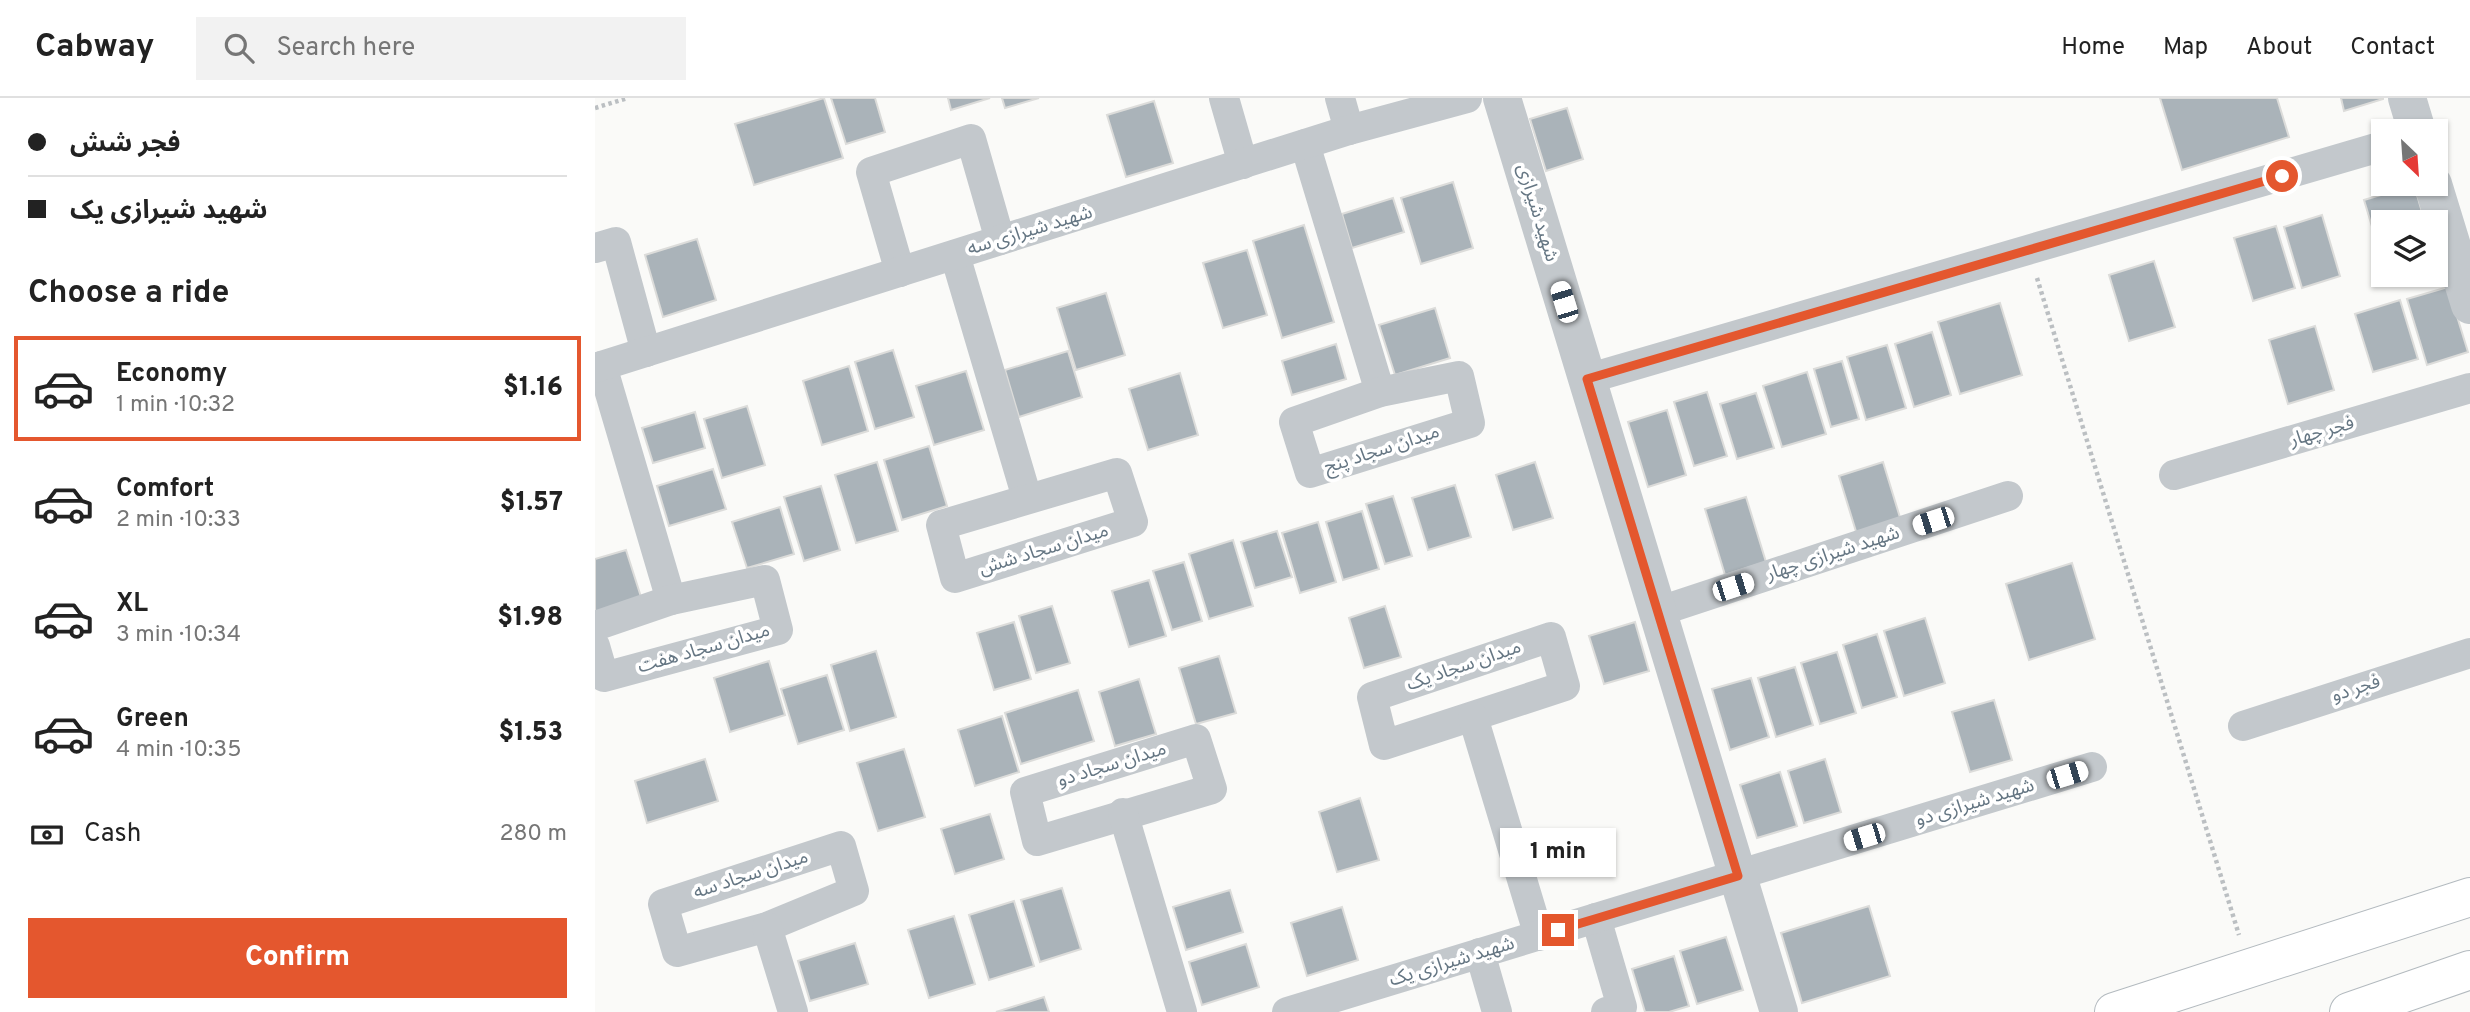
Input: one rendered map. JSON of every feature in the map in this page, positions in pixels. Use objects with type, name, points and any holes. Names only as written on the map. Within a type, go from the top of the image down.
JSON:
[{"type":"main road","points":[[2114,1012],[2248,966],[2470,897]]},
{"type":"main road","points":[[2349,1012],[2470,970]]},
{"type":"street","points":[[1224,98],[1243,164]]},
{"type":"street","points":[[1340,98],[1349,130]]},
{"type":"street","name":"شهید شیرازی سه","points":[[598,367],[1349,130],[1467,98]]},
{"type":"street","name":"شهید شیرازی","points":[[1502,98],[1779,1012]]},
{"type":"street","points":[[2407,98],[2413,119]]},
{"type":"street","points":[[900,272],[871,172],[971,139],[1000,240]]},
{"type":"street","points":[[1305,144],[1380,392]]},
{"type":"street","points":[[1587,379],[2371,150]]},
{"type":"street","points":[[2437,196],[2470,305]]},
{"type":"street","points":[[595,248],[616,242],[646,352]]},
{"type":"street","points":[[955,255],[1027,498]]},
{"type":"street","points":[[598,367],[671,600]]},
{"type":"street","name":"میدان سجاد پنج","points":[[1459,376],[1470,423],[1310,473],[1294,422],[1380,392],[1459,376]]},
{"type":"street","name":"فجر چهار","points":[[2174,475],[2470,388]]},
{"type":"street","name":"میدان سجاد شش","points":[[1117,473],[1133,522],[955,578],[941,525],[1027,498],[1117,473]]},
{"type":"street","name":"شهید شیرازی چهار","points":[[1657,612],[2008,496]]},
{"type":"street","name":"میدان سجاد هفت","points":[[595,626],[671,600],[765,580],[778,630],[604,677],[595,646]]},
{"type":"street","name":"میدان سجاد یک","points":[[1551,637],[1565,686],[1473,717],[1384,745],[1372,697],[1551,637]]},
{"type":"street","name":"فجر دو","points":[[2243,726],[2470,653]]},
{"type":"street","points":[[1473,717],[1539,936]]},
{"type":"street","name":"میدان سجاد دو","points":[[1196,739],[1212,789],[1123,813],[1037,841],[1025,792],[1196,739]]},
{"type":"street","name":"شهید شیرازی دو","points":[[1738,876],[2092,767]]},
{"type":"street","points":[[1123,813],[1182,1012]]},
{"type":"street","name":"میدان سجاد سه","points":[[841,846],[854,891],[767,927],[677,952],[663,904],[841,846]]},
{"type":"street","name":"شهید شیرازی یک","points":[[1287,1012],[1738,876]]},
{"type":"street","points":[[1596,918],[1622,1007],[1606,1012]]},
{"type":"street","points":[[767,927],[793,1012]]},
{"type":"street","points":[[1480,953],[1497,1012]]},
{"type":"path","points":[[595,108],[628,98]]},
{"type":"path","points":[[2028,250],[2248,966]]},
{"type":"building","points":[[824,98],[843,158],[754,185],[735,124]]},
{"type":"building","points":[[831,98],[875,98],[885,132],[846,144]]},
{"type":"building","points":[[948,98],[990,98],[951,110]]},
{"type":"building","points":[[1002,98],[1039,98],[1005,108]]},
{"type":"building","points":[[2160,98],[2277,98],[2289,137],[2182,170]]},
{"type":"building","points":[[2341,98],[2383,98],[2383,99],[2344,111]]},
{"type":"building","points":[[1154,101],[1173,163],[1126,177],[1107,115]]},
{"type":"building","points":[[1567,108],[1583,159],[1546,171],[1530,119]]},
{"type":"building","points":[[1453,182],[1473,248],[1421,264],[1401,198]]},
{"type":"building","points":[[2377,196],[2417,196],[2421,210],[2371,210],[2371,223],[2364,200]]},
{"type":"building","points":[[1393,198],[1404,232],[1352,248],[1342,214]]},
{"type":"building","points":[[2322,215],[2340,276],[2302,288],[2284,227]]},
{"type":"building","points":[[1304,225],[1334,322],[1282,338],[1253,241]]},
{"type":"building","points":[[2276,226],[2295,288],[2253,301],[2234,238]]},
{"type":"building","points":[[697,239],[716,300],[663,317],[645,255]]},
{"type":"building","points":[[1247,250],[1267,315],[1223,328],[1203,263]]},
{"type":"building","points":[[2154,261],[2175,327],[2129,341],[2109,275]]},
{"type":"building","points":[[2448,287],[2468,352],[2427,365],[2407,299]]},
{"type":"building","points":[[1106,293],[1125,355],[1076,370],[1057,308]]},
{"type":"building","points":[[2400,300],[2418,359],[2373,372],[2355,314]]},
{"type":"building","points":[[2000,303],[2022,375],[1960,394],[1938,322]]},
{"type":"building","points":[[1435,308],[1450,358],[1395,375],[1379,325]]},
{"type":"building","points":[[2315,326],[2334,390],[2288,404],[2269,340]]},
{"type":"building","points":[[1932,332],[1951,395],[1914,407],[1895,344]]},
{"type":"building","points":[[1336,344],[1346,379],[1292,395],[1282,361]]},
{"type":"building","points":[[1887,345],[1906,408],[1866,420],[1847,357]]},
{"type":"building","points":[[893,350],[914,417],[875,429],[855,362]]},
{"type":"building","points":[[1068,351],[1082,397],[1019,417],[1005,370]]},
{"type":"building","points":[[1842,361],[1859,419],[1831,427],[1814,369]]},
{"type":"building","points":[[849,366],[868,431],[822,445],[803,381]]},
{"type":"building","points":[[966,371],[984,430],[934,445],[916,386]]},
{"type":"building","points":[[1807,372],[1826,434],[1782,447],[1763,386]]},
{"type":"building","points":[[1180,373],[1198,435],[1148,450],[1129,389]]},
{"type":"building","points":[[1707,392],[1727,456],[1694,466],[1674,402]]},
{"type":"building","points":[[1756,393],[1774,448],[1737,459],[1720,404]]},
{"type":"building","points":[[747,406],[765,465],[722,478],[704,419]]},
{"type":"building","points":[[1667,410],[1686,475],[1648,487],[1628,422]]},
{"type":"building","points":[[695,412],[705,448],[653,463],[642,428]]},
{"type":"building","points":[[929,446],[947,506],[902,520],[884,460]]},
{"type":"building","points":[[877,462],[898,531],[856,543],[835,475]]},
{"type":"building","points":[[1535,462],[1553,518],[1513,530],[1496,475]]},
{"type":"building","points":[[1883,462],[1902,524],[1858,538],[1839,476]]},
{"type":"building","points":[[713,469],[726,509],[669,526],[657,486]]},
{"type":"building","points":[[1455,485],[1471,537],[1428,550],[1412,498]]},
{"type":"building","points":[[821,486],[840,550],[804,561],[784,497]]},
{"type":"building","points":[[1393,496],[1412,556],[1385,564],[1366,504]]},
{"type":"building","points":[[1746,497],[1766,562],[1725,575],[1705,509]]},
{"type":"building","points":[[780,507],[794,554],[747,568],[732,522]]},
{"type":"building","points":[[1362,511],[1379,569],[1343,580],[1326,522]]},
{"type":"building","points":[[1318,522],[1336,582],[1300,593],[1282,533]]},
{"type":"building","points":[[1277,531],[1292,577],[1255,588],[1241,542]]},
{"type":"building","points":[[1233,540],[1253,606],[1209,619],[1189,554]]},
{"type":"building","points":[[626,550],[642,600],[595,615],[595,559]]},
{"type":"building","points":[[1184,562],[1202,621],[1172,630],[1153,571]]},
{"type":"building","points":[[2072,563],[2095,639],[2029,660],[2006,584]]},
{"type":"building","points":[[1149,580],[1166,636],[1129,647],[1112,591]]},
{"type":"building","points":[[1052,606],[1070,663],[1036,673],[1019,616]]},
{"type":"building","points":[[1385,606],[1401,657],[1364,668],[1349,618]]},
{"type":"building","points":[[1925,618],[1945,683],[1904,696],[1884,631]]},
{"type":"building","points":[[1014,622],[1031,679],[994,690],[977,633]]},
{"type":"building","points":[[1635,622],[1649,671],[1604,684],[1589,636]]},
{"type":"building","points":[[1877,634],[1897,697],[1862,708],[1843,645]]},
{"type":"building","points":[[876,651],[896,717],[850,731],[831,665]]},
{"type":"building","points":[[1837,652],[1856,713],[1820,724],[1801,663]]},
{"type":"building","points":[[1219,656],[1236,713],[1196,724],[1179,668]]},
{"type":"building","points":[[769,661],[785,715],[730,732],[714,678]]},
{"type":"building","points":[[1795,667],[1813,725],[1776,737],[1758,678]]},
{"type":"building","points":[[827,675],[844,730],[798,744],[781,689]]},
{"type":"building","points":[[1751,678],[1769,737],[1730,750],[1712,689]]},
{"type":"building","points":[[1139,679],[1156,734],[1115,746],[1099,692]]},
{"type":"building","points":[[1078,690],[1094,741],[1021,764],[1005,713]]},
{"type":"building","points":[[1994,700],[2012,760],[1970,772],[1952,712]]},
{"type":"building","points":[[1002,716],[1019,772],[975,786],[958,730]]},
{"type":"building","points":[[904,749],[925,817],[878,831],[857,763]]},
{"type":"building","points":[[705,759],[718,801],[647,823],[635,781]]},
{"type":"building","points":[[1825,759],[1841,812],[1804,823],[1788,771]]},
{"type":"building","points":[[1780,772],[1797,826],[1757,838],[1740,785]]},
{"type":"building","points":[[1360,798],[1379,860],[1337,872],[1319,812]]},
{"type":"building","points":[[990,814],[1004,859],[955,874],[941,829]]},
{"type":"building","points":[[1062,888],[1081,949],[1040,962],[1021,900]]},
{"type":"building","points":[[1230,890],[1243,932],[1186,950],[1173,907]]},
{"type":"building","points":[[1014,901],[1034,966],[989,980],[969,915]]},
{"type":"building","points":[[1869,906],[1890,976],[1802,1003],[1781,933]]},
{"type":"building","points":[[1342,907],[1358,960],[1307,976],[1291,923]]},
{"type":"building","points":[[954,916],[975,984],[929,998],[908,930]]},
{"type":"building","points":[[1726,937],[1743,990],[1697,1004],[1680,951]]},
{"type":"building","points":[[855,943],[868,984],[810,1001],[798,961]]},
{"type":"building","points":[[1246,944],[1259,987],[1202,1005],[1189,962]]},
{"type":"building","points":[[1674,956],[1689,1006],[1669,1012],[1645,1012],[1632,969]]},
{"type":"building","points":[[1044,997],[1049,1012],[996,1012]]},
{"type":"route","points":[[1558,930],[1738,876],[1587,379],[2282,176]]}]
